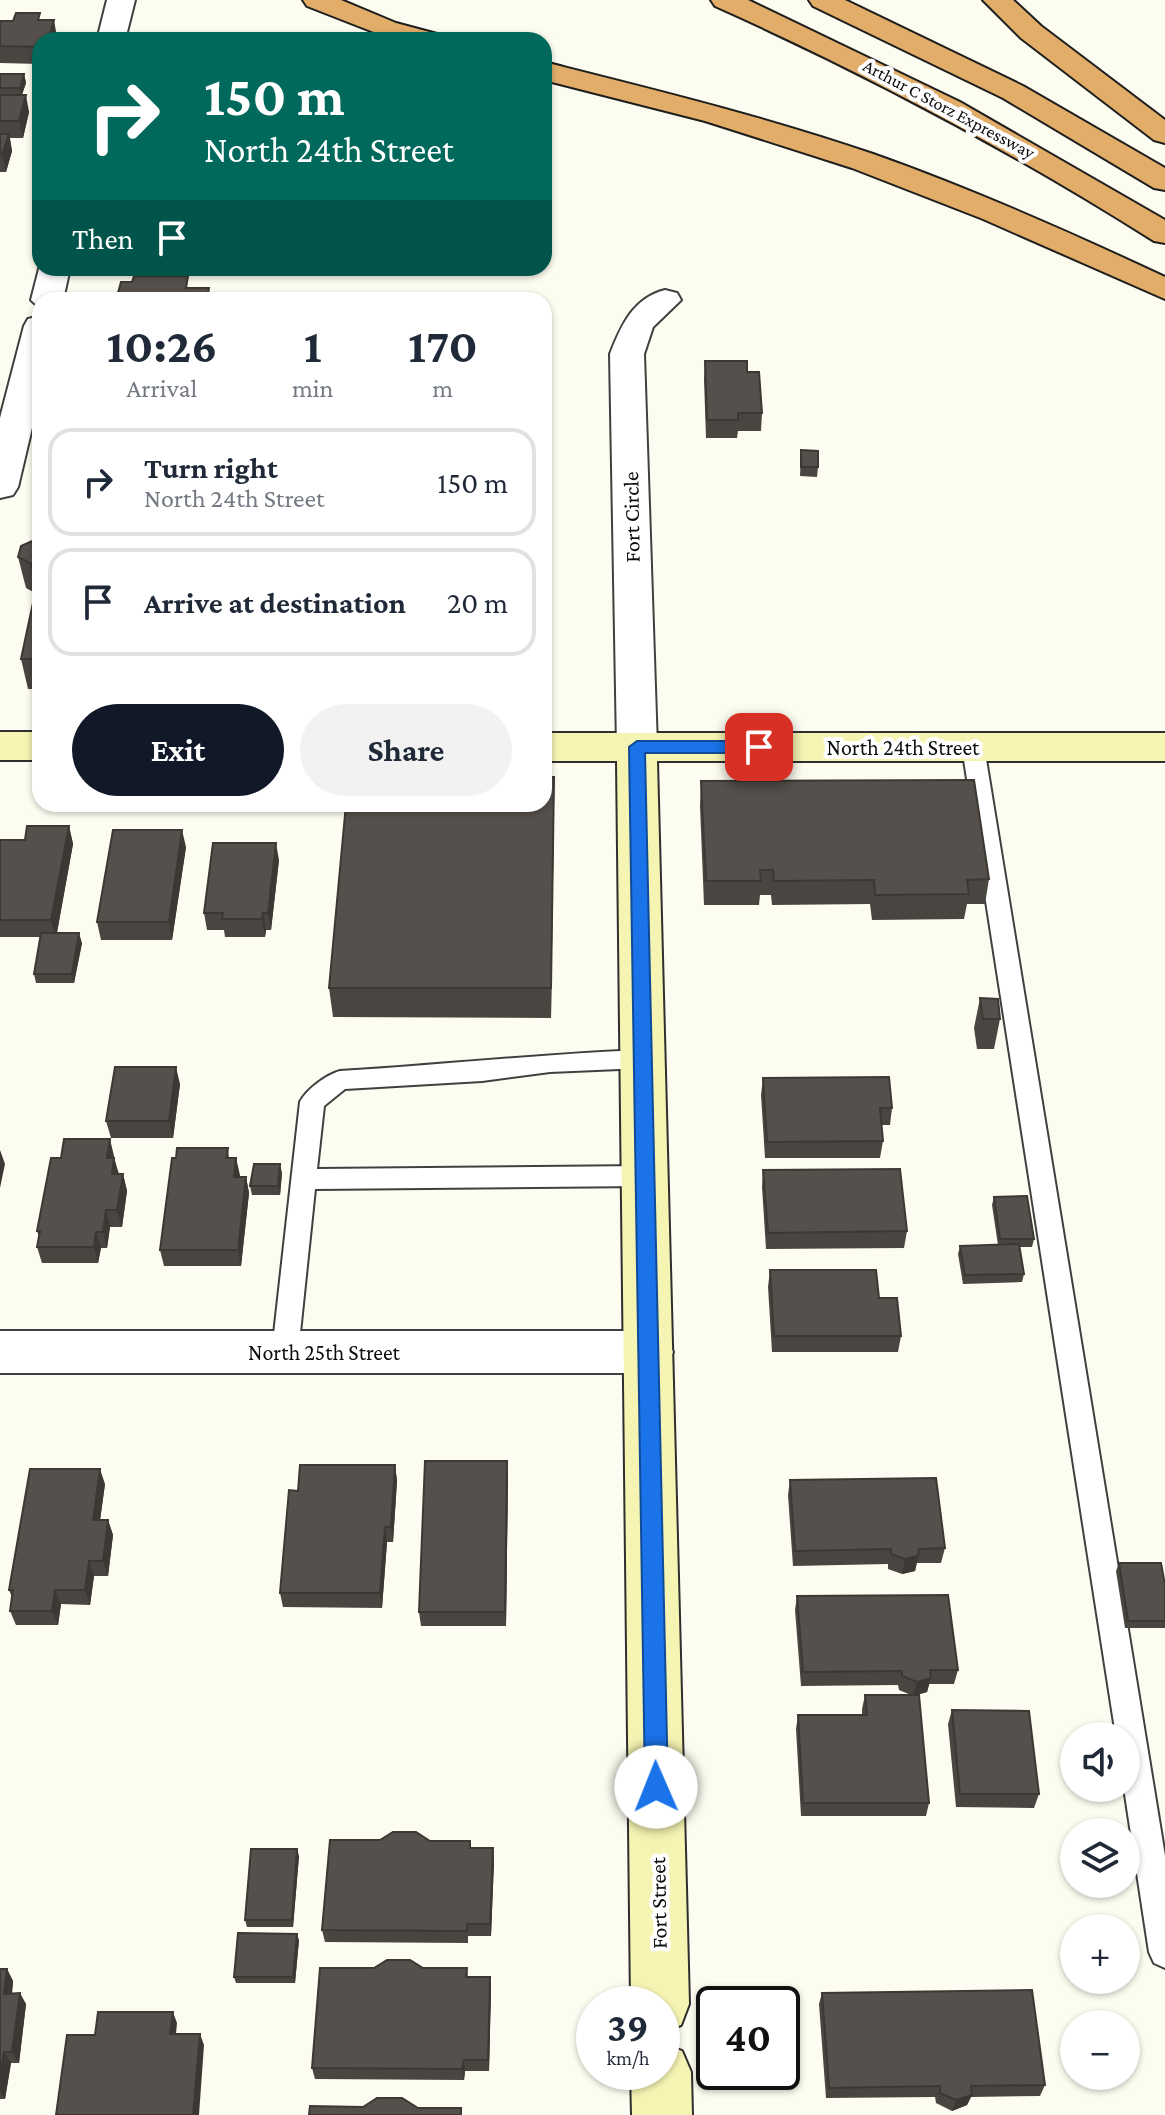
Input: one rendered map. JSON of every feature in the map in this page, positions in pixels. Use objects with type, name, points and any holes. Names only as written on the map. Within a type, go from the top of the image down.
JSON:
[{"type":"highway","points":[[317,0],[397,32]]},
{"type":"highway","name":"Arthur C Storz Expressway","points":[[725,0],[824,43],[926,95],[1079,179],[1165,234]]},
{"type":"highway","name":"Arthur C Storz Expressway","points":[[823,0],[1013,92],[1165,181]]},
{"type":"highway","points":[[997,0],[1031,32],[1165,134]]},
{"type":"highway","points":[[552,73],[725,117],[819,146],[1035,228],[1165,289]]},
{"type":"street","points":[[113,32],[121,0]]},
{"type":"street","name":"Fort Circle","points":[[637,747],[627,354],[638,323],[665,300]]},
{"type":"street","points":[[0,487],[32,358]]},
{"type":"street","points":[[0,746],[32,746]]},
{"type":"street","name":"North 24th Street","points":[[552,747],[1165,747]]},
{"type":"street","name":"Fort Street","points":[[637,747],[660,1986]]},
{"type":"street","name":"North 25th Street","points":[[0,1352],[649,1352]]},
{"type":"street","points":[[661,2090],[662,2115]]},
{"type":"lane","points":[[973,747],[1165,1952]]},
{"type":"lane","points":[[285,1352],[312,1102],[340,1080],[482,1072],[550,1063],[643,1059]]},
{"type":"lane","points":[[302,1179],[645,1176]]},
{"type":"building","points":[[16,13],[40,13],[38,20],[54,20],[50,32],[32,32],[32,47],[0,46],[0,21],[13,21]]},
{"type":"building","points":[[0,74],[24,74],[20,88],[0,88]]},
{"type":"building","points":[[0,95],[26,95],[19,121],[0,121]]},
{"type":"building","points":[[0,134],[9,134],[2,155],[0,154]]},
{"type":"building","points":[[134,276],[188,276],[186,288],[209,288],[208,292],[118,292],[121,282],[132,282]]},
{"type":"building","points":[[705,361],[747,361],[747,372],[759,372],[762,413],[738,413],[738,420],[707,420]]},
{"type":"building","points":[[801,450],[818,451],[818,467],[801,467]]},
{"type":"building","points":[[32,541],[32,564],[18,557],[21,546]]},
{"type":"building","points":[[32,607],[32,659],[21,659]]},
{"type":"building","points":[[554,777],[551,988],[329,988],[345,812],[552,812]]},
{"type":"building","points":[[974,780],[989,879],[967,880],[969,894],[875,895],[874,880],[774,881],[773,870],[760,870],[761,881],[706,881],[701,781]]},
{"type":"building","points":[[27,826],[69,826],[51,920],[0,920],[0,840],[25,840]]},
{"type":"building","points":[[113,830],[182,830],[169,922],[97,922]]},
{"type":"building","points":[[213,843],[276,843],[268,913],[263,913],[262,919],[222,919],[223,913],[204,913]]},
{"type":"building","points":[[41,933],[79,933],[72,974],[34,974]]},
{"type":"building","points":[[980,998],[998,999],[1000,1019],[983,1019]]},
{"type":"building","points":[[115,1067],[176,1067],[169,1121],[106,1121]]},
{"type":"building","points":[[889,1077],[892,1108],[880,1108],[883,1141],[767,1142],[763,1078]]},
{"type":"building","points":[[64,1139],[110,1139],[107,1158],[114,1158],[112,1174],[123,1174],[117,1210],[106,1210],[103,1232],[96,1232],[94,1247],[37,1247],[40,1231],[37,1231],[51,1158],[61,1158]]},
{"type":"building","points":[[177,1148],[228,1148],[226,1158],[236,1158],[234,1177],[246,1177],[238,1250],[160,1250],[172,1158],[176,1158]]},
{"type":"building","points":[[254,1164],[280,1164],[278,1186],[250,1186]]},
{"type":"building","points":[[900,1169],[907,1231],[768,1233],[763,1170]]},
{"type":"building","points":[[1027,1196],[1034,1239],[1000,1239],[994,1197]]},
{"type":"building","points":[[1019,1244],[1024,1274],[965,1275],[960,1246]]},
{"type":"building","points":[[770,1270],[876,1270],[879,1298],[897,1298],[901,1336],[774,1336]]},
{"type":"building","points":[[425,1461],[507,1461],[505,1612],[419,1612]]},
{"type":"building","points":[[300,1465],[395,1465],[391,1527],[385,1527],[380,1593],[280,1593],[289,1490],[298,1491]]},
{"type":"building","points":[[30,1469],[100,1469],[93,1520],[108,1520],[103,1561],[89,1561],[85,1590],[55,1590],[52,1611],[10,1611],[13,1590],[9,1590]]},
{"type":"building","points":[[936,1478],[945,1548],[919,1549],[918,1556],[905,1559],[891,1554],[891,1549],[795,1551],[790,1480]]},
{"type":"building","points":[[1119,1563],[1161,1563],[1165,1585],[1165,1621],[1128,1621]]},
{"type":"building","points":[[948,1595],[958,1670],[930,1670],[931,1678],[917,1682],[902,1676],[902,1671],[803,1672],[797,1596]]},
{"type":"building","points":[[865,1695],[919,1695],[929,1803],[803,1803],[798,1715],[867,1715]]},
{"type":"building","points":[[952,1710],[1029,1711],[1039,1794],[960,1794]]},
{"type":"building","points":[[393,1832],[416,1832],[430,1841],[470,1841],[470,1848],[493,1848],[490,1924],[467,1924],[467,1931],[322,1930],[330,1840],[380,1840]]},
{"type":"building","points":[[251,1849],[297,1849],[292,1920],[245,1920]]},
{"type":"building","points":[[238,1933],[297,1934],[293,1977],[234,1977]]},
{"type":"building","points":[[387,1960],[410,1960],[423,1968],[467,1968],[466,1977],[490,1977],[488,2060],[464,2060],[462,2069],[312,2068],[320,1968],[374,1968]]},
{"type":"building","points":[[0,1969],[7,1969],[4,1994],[20,1993],[12,2052],[4,2052],[0,2077]]},
{"type":"building","points":[[1032,1990],[1045,2085],[971,2086],[972,2095],[956,2100],[940,2093],[940,2086],[829,2088],[822,1993]]},
{"type":"building","points":[[98,2012],[173,2012],[170,2034],[200,2034],[193,2115],[56,2115],[67,2035],[95,2035]]},
{"type":"building","points":[[377,2098],[402,2098],[418,2108],[461,2108],[461,2115],[309,2115],[310,2106],[363,2107]]},
{"type":"route","points":[[656,1787],[637,747],[759,747]]}]
